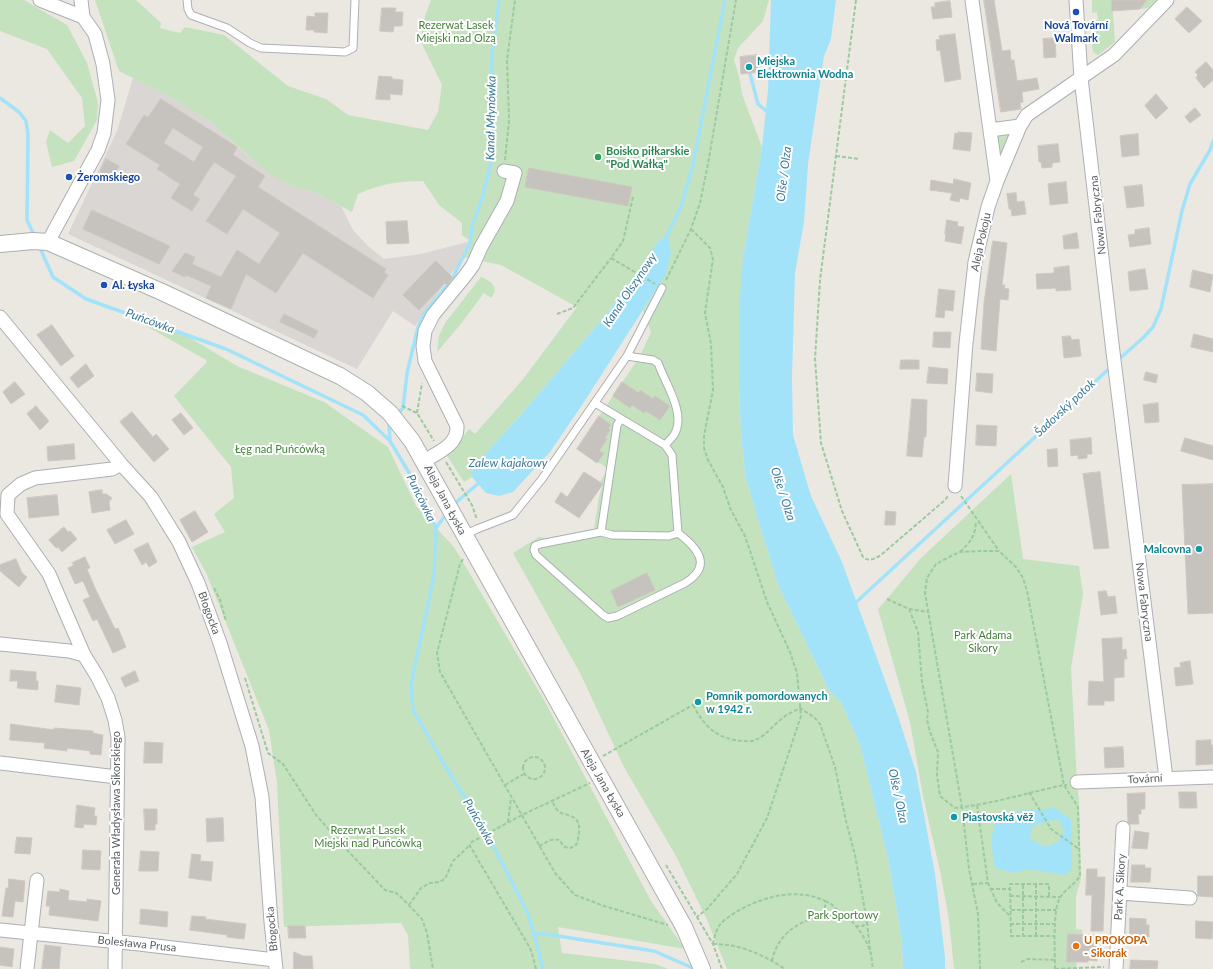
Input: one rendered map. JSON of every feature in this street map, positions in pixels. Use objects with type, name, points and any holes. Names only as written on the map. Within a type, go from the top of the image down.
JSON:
[{"type":"street","points":[[40,0],[83,16]]},
{"type":"street","points":[[48,242],[98,150],[104,133],[108,100],[103,64],[95,34],[83,16],[81,0]]},
{"type":"street","name":"Aleja Pokoju","points":[[956,488],[966,343],[976,262],[988,207],[997,181],[972,0]]},
{"type":"street","name":"Nowa Fabryczna","points":[[1076,0],[1082,78],[1116,379],[1166,778]]},
{"type":"street","points":[[997,181],[1020,126],[1027,115],[1058,92],[1082,78],[1114,55],[1167,0]]},
{"type":"street","points":[[990,130],[1020,126]]},
{"type":"street","points":[[424,461],[450,445],[458,432],[457,426],[425,361],[423,346],[426,330],[433,315],[473,265],[481,247],[507,201],[514,174],[504,171]]},
{"type":"street","name":"Aleja Jana Łyska","points":[[7,243],[33,241],[48,242],[162,292],[340,376],[367,392],[390,413],[403,429],[424,461],[684,927],[702,969]]},
{"type":"street","name":"Błogocka","points":[[0,317],[121,464],[151,497],[179,542],[198,583],[220,642],[252,746],[262,797],[270,922],[275,964]]},
{"type":"street","name":"Generała Władysława Sikorskiego","points":[[115,969],[118,737],[115,720],[103,686],[84,655],[49,574],[7,514],[8,495],[21,484],[35,478],[112,469],[121,464]]},
{"type":"street","points":[[0,644],[84,655]]},
{"type":"street","points":[[0,763],[117,777]]},
{"type":"street","name":"Tovární","points":[[1070,784],[1213,776]]},
{"type":"street","name":"Park A. Sikory","points":[[1116,968],[1123,828]]},
{"type":"street","points":[[27,969],[37,880]]},
{"type":"street","points":[[1120,893],[1190,898]]},
{"type":"street","name":"Bolesława Prusa","points":[[0,930],[115,942],[275,964]]},
{"type":"lane","points":[[187,0],[188,9],[191,15],[227,28],[250,43],[261,48],[345,52],[353,48],[355,0]]},
{"type":"lane","points":[[468,542],[477,529],[513,515],[542,479],[627,356],[662,288]]},
{"type":"lane","points":[[627,356],[653,360],[658,363],[678,416],[678,424],[674,435],[665,445]]},
{"type":"lane","points":[[595,403],[665,445],[672,455],[678,533],[696,550],[700,557],[699,567],[695,577],[685,583],[617,616],[608,618],[536,555],[534,550],[535,546],[540,544],[601,532],[612,535],[669,536],[678,533]]},
{"type":"lane","points":[[601,532],[617,425],[621,419]]},
{"type":"path","points":[[504,171],[509,120],[507,60],[515,0]]},
{"type":"path","points":[[662,288],[691,229],[700,203],[736,0]]},
{"type":"path","points":[[856,0],[820,280],[815,359],[820,443],[845,517],[863,557],[867,560],[873,560],[881,555],[945,500],[956,488],[973,512],[976,520],[999,551],[1016,567],[1023,578],[1070,784],[1078,807],[1080,876],[1075,883],[1060,896],[1056,910],[1055,969],[1116,968]]},
{"type":"path","points":[[836,156],[859,159]]},
{"type":"path","points":[[557,314],[573,308],[623,241],[633,197]]},
{"type":"path","points":[[691,229],[710,248],[713,259],[705,313],[711,344],[713,390],[704,436],[704,448],[708,460],[723,487],[730,508],[745,536],[767,602],[790,652],[797,673],[801,716],[767,818],[737,874],[707,909],[697,917]]},
{"type":"path","points":[[611,258],[655,284]]},
{"type":"path","points":[[417,413],[425,361]]},
{"type":"path","points":[[459,482],[472,505]]},
{"type":"path","points":[[960,552],[972,540],[976,531],[976,520]]},
{"type":"path","points":[[468,542],[465,555],[460,564],[437,653],[440,672],[539,846],[555,873],[566,887],[575,895],[604,906],[673,927]]},
{"type":"path","points":[[980,969],[978,914],[969,870],[962,807],[925,593],[927,578],[936,564],[960,552],[981,550],[999,551]]},
{"type":"path","points":[[211,583],[220,600],[228,627]]},
{"type":"path","points":[[887,599],[909,609],[928,612]]},
{"type":"path","points":[[909,609],[918,632],[922,682],[928,712],[927,720],[938,752],[937,775],[940,796],[954,808],[977,805],[1029,792],[1070,784]]},
{"type":"path","points":[[244,677],[268,753],[283,764],[316,815],[347,850],[385,890],[396,893],[422,920],[426,926],[433,969]]},
{"type":"path","points":[[592,763],[604,754],[698,702]]},
{"type":"path","points":[[693,705],[704,722],[716,734],[732,739],[754,741],[784,716],[800,708]]},
{"type":"path","points":[[800,708],[814,717],[820,724],[835,767],[846,821],[855,855],[867,922],[873,969]]},
{"type":"path","points":[[536,757],[543,761],[546,771],[542,777],[536,780],[529,778],[524,774],[524,764],[529,758],[536,757]]},
{"type":"path","points":[[505,785],[524,774]]},
{"type":"path","points":[[409,905],[421,888],[430,883],[439,882],[445,879],[453,861],[470,844],[508,822],[601,778]]},
{"type":"path","points":[[1029,792],[1051,829],[1079,849]]},
{"type":"path","points":[[508,822],[511,797]]},
{"type":"path","points":[[539,846],[552,839],[560,840],[563,846],[568,848],[573,847],[578,842],[580,828],[579,822],[575,818],[560,813],[555,808],[552,801]]},
{"type":"path","points":[[977,805],[990,889],[997,903],[1010,916]]},
{"type":"path","points":[[470,844],[530,948],[536,969]]},
{"type":"path","points":[[973,884],[988,882]]},
{"type":"path","points":[[1049,896],[1049,884],[1010,884],[1011,936],[1055,936]]},
{"type":"path","points":[[1023,884],[1023,936]]},
{"type":"path","points":[[1036,884],[1036,936]]},
{"type":"path","points":[[990,889],[1010,890]]},
{"type":"path","points":[[722,969],[713,944],[719,926],[730,915],[746,906],[760,900],[782,895],[818,897],[831,904],[856,926],[870,953]]},
{"type":"path","points":[[1010,896],[1060,896]]},
{"type":"path","points":[[823,916],[826,907],[825,901]]},
{"type":"path","points":[[1010,910],[1056,910]]},
{"type":"path","points":[[772,961],[776,947],[794,926],[804,921],[823,916],[832,915],[845,917]]},
{"type":"path","points":[[856,926],[863,926],[867,922]]},
{"type":"path","points":[[1010,924],[1056,924]]},
{"type":"path","points":[[713,944],[727,944],[747,950],[772,961],[785,969]]},
{"type":"path","points":[[1021,962],[1028,959],[1055,960]]},
{"type":"shaded area","points":[[133,78],[174,99],[211,122],[248,156],[287,184],[317,193],[341,206],[353,230],[368,246],[384,259],[421,254],[471,241],[463,257],[415,326],[393,311],[357,369],[68,234],[117,131]]},
{"type":"green space","points":[[0,0],[24,0],[67,25],[87,63],[98,103],[97,120],[74,161],[52,167],[46,142],[50,130],[68,143],[85,126],[82,98],[47,49],[0,31]]},
{"type":"green space","points":[[95,0],[136,0],[161,23],[160,28],[180,33],[185,27],[224,35],[288,86],[326,99],[348,115],[428,130],[438,112],[442,85],[422,44],[422,29],[431,0],[769,0],[763,21],[738,48],[734,60],[739,76],[742,94],[762,147],[743,258],[739,386],[745,475],[779,587],[830,692],[841,702],[860,745],[888,858],[902,942],[903,969],[727,969],[707,920],[676,856],[624,767],[580,673],[513,553],[539,537],[547,538],[594,529],[599,497],[603,484],[600,482],[607,471],[607,468],[577,449],[640,356],[651,332],[643,310],[656,291],[668,234],[657,243],[604,317],[519,417],[475,465],[472,472],[472,477],[464,482],[446,454],[456,446],[469,429],[475,434],[524,378],[577,307],[501,265],[463,257],[471,241],[462,235],[462,223],[439,205],[423,181],[389,184],[358,194],[352,212],[317,193],[287,184],[262,168],[211,122],[174,99],[119,71]]},
{"type":"green space","points":[[1092,0],[1112,0],[1115,42],[1098,55],[1093,52],[1091,37],[1094,31],[1093,21],[1098,20],[1097,12],[1092,13]]},
{"type":"green space","points":[[1147,0],[1156,0],[1148,8],[1140,9]]},
{"type":"green space","points":[[1013,132],[999,160],[995,134]]},
{"type":"green space","points":[[481,277],[488,280],[493,285],[495,291],[494,294],[491,298],[484,293],[437,352],[439,336],[445,323]]},
{"type":"green space","points":[[134,319],[150,320],[192,339],[237,366],[324,402],[388,447],[416,506],[454,547],[544,700],[651,901],[685,949],[558,927],[562,953],[655,964],[668,969],[410,969],[408,935],[401,923],[284,927],[277,783],[269,730],[207,575],[192,547],[225,532],[214,514],[234,498],[231,467],[174,396],[207,362],[206,360]]},
{"type":"green space","name":"Park Adama Sikory","points":[[1011,474],[1023,559],[1079,566],[1083,594],[1071,668],[1079,800],[1081,879],[1076,896],[1076,929],[1082,930],[1082,934],[1068,934],[1068,962],[1077,962],[1076,969],[954,969],[949,920],[941,875],[923,796],[910,722],[878,609],[920,559]]},
{"type":"water","name":"Olše / Olza","points":[[771,0],[836,0],[831,39],[824,56],[808,164],[804,222],[795,273],[792,378],[793,435],[811,496],[842,562],[898,716],[916,772],[935,874],[945,957],[945,969],[903,969],[902,942],[888,858],[860,745],[841,702],[830,692],[779,587],[745,475],[739,386],[740,296],[743,258],[762,147],[768,90]]},
{"type":"water","name":"Zalew kajakowy","points":[[668,234],[671,253],[666,274],[550,452],[513,492],[499,496],[486,493],[472,477],[472,472],[475,465],[519,417],[604,317],[657,243]]},
{"type":"water","points":[[1055,808],[1071,819],[1072,869],[1065,875],[1028,869],[1014,873],[995,868],[992,841],[995,825],[1000,819],[1007,814],[1018,811]],"holes":[[[1058,819],[1064,831],[1058,842],[1045,847],[1030,839],[1031,829],[1035,825]]]},
{"type":"building","points":[[984,0],[994,0],[1002,51],[1010,50],[1011,60],[1014,60],[1017,81],[1037,78],[1039,89],[1022,92],[1023,102],[1020,103],[1021,109],[1001,112]]},
{"type":"building","points":[[1112,0],[1147,0],[1140,9],[1112,11]]},
{"type":"building","points":[[950,1],[952,17],[933,19],[931,7],[935,7],[935,3]]},
{"type":"building","points":[[1187,7],[1202,21],[1189,33],[1175,19]]},
{"type":"building","points":[[382,8],[396,8],[395,12],[403,12],[402,26],[394,26],[393,32],[380,31]]},
{"type":"building","points":[[315,13],[328,13],[327,33],[306,30],[307,16],[315,17]]},
{"type":"building","points":[[955,34],[961,79],[945,82],[940,50],[937,51],[936,40],[940,39],[939,36]]},
{"type":"building","points":[[1055,38],[1056,57],[1044,58],[1043,39]]},
{"type":"building","name":"Miejska Elektrownia Wodna","points":[[757,55],[758,72],[741,74],[740,57]]},
{"type":"building","points":[[1206,62],[1213,70],[1213,80],[1204,88],[1196,78],[1198,75],[1195,72]]},
{"type":"building","points":[[379,76],[403,80],[402,95],[390,94],[390,100],[376,99]]},
{"type":"building","points":[[1156,94],[1168,108],[1156,119],[1145,106]]},
{"type":"building","points":[[161,99],[237,147],[233,155],[265,176],[258,187],[386,269],[384,272],[388,275],[373,298],[303,253],[276,293],[246,274],[231,309],[206,298],[211,286],[186,275],[185,277],[172,271],[185,253],[195,257],[192,264],[221,277],[237,250],[259,264],[280,233],[243,209],[227,234],[206,221],[236,176],[214,162],[193,195],[200,199],[192,211],[171,198],[180,184],[157,169],[160,165],[126,144],[144,115],[148,117]],"holes":[[[173,128],[203,147],[194,162],[164,143]]]},
{"type":"building","points":[[1195,108],[1201,115],[1190,123],[1185,117]]},
{"type":"building","points":[[958,132],[972,133],[970,151],[953,149],[955,133],[958,134]]},
{"type":"building","points":[[1138,134],[1139,155],[1122,157],[1120,136]]},
{"type":"building","points":[[1058,144],[1060,162],[1052,163],[1052,167],[1042,168],[1041,162],[1039,162],[1038,146]]},
{"type":"building","points":[[106,159],[119,166],[112,179],[100,172]]},
{"type":"building","points":[[529,168],[632,187],[628,206],[525,187]]},
{"type":"building","points":[[954,179],[971,183],[968,200],[960,198],[959,202],[950,200],[952,193],[930,190],[931,180],[953,184]]},
{"type":"building","points":[[1066,182],[1068,203],[1050,205],[1048,184]]},
{"type":"building","points":[[1142,185],[1144,206],[1127,208],[1124,187]]},
{"type":"building","points":[[1016,193],[1017,202],[1024,201],[1026,214],[1012,216],[1011,209],[1009,209],[1007,194]]},
{"type":"building","points":[[92,210],[170,246],[159,264],[83,229]]},
{"type":"building","points":[[947,220],[958,222],[957,226],[964,227],[961,244],[945,241]]},
{"type":"building","points":[[407,221],[409,243],[387,244],[386,222]]},
{"type":"building","points":[[1149,228],[1151,244],[1130,247],[1128,235],[1135,234],[1135,230]]},
{"type":"building","points":[[1077,233],[1079,248],[1064,249],[1063,236]]},
{"type":"building","points":[[993,241],[1007,243],[1002,285],[1005,285],[1004,288],[1009,289],[1008,300],[1000,299],[996,351],[981,349],[984,303]]},
{"type":"building","points":[[436,261],[453,278],[447,285],[445,283],[419,310],[403,295]]},
{"type":"building","points":[[1069,266],[1071,290],[1056,291],[1056,288],[1037,289],[1036,274],[1054,273],[1054,268]]},
{"type":"building","points":[[1145,269],[1148,289],[1130,291],[1128,272]]},
{"type":"building","points":[[1193,270],[1213,275],[1210,292],[1190,287]]},
{"type":"building","points":[[939,289],[955,291],[953,311],[945,310],[944,318],[936,317]]},
{"type":"building","points":[[284,314],[318,331],[314,338],[280,322]]},
{"type":"building","points":[[52,325],[74,356],[61,366],[37,335]]},
{"type":"building","points":[[934,332],[951,332],[950,348],[933,347]]},
{"type":"building","points":[[1194,334],[1213,339],[1213,352],[1191,347]]},
{"type":"building","points":[[1070,336],[1072,340],[1079,339],[1081,356],[1064,358],[1062,337]]},
{"type":"building","points":[[901,360],[919,360],[919,369],[900,369]]},
{"type":"building","points":[[86,364],[94,376],[78,388],[70,378]]},
{"type":"building","points":[[929,367],[948,369],[947,384],[927,383]]},
{"type":"building","points":[[1146,372],[1158,375],[1156,383],[1144,380]]},
{"type":"building","points":[[977,373],[993,374],[992,393],[976,391]]},
{"type":"building","points":[[15,382],[25,394],[11,404],[3,392]]},
{"type":"building","points":[[622,382],[639,393],[640,390],[653,399],[655,396],[670,406],[660,420],[646,411],[644,413],[632,405],[630,408],[613,396]]},
{"type":"building","points":[[912,399],[927,400],[926,437],[924,437],[922,457],[907,456]]},
{"type":"building","points":[[1158,403],[1159,422],[1145,423],[1143,405]]},
{"type":"building","points":[[36,406],[49,421],[40,430],[27,414]]},
{"type":"building","points":[[132,412],[153,437],[156,434],[169,449],[154,462],[120,422]]},
{"type":"building","points":[[181,413],[193,428],[184,435],[172,420]]},
{"type":"building","points":[[599,416],[611,425],[608,428],[610,430],[605,438],[607,439],[599,451],[604,453],[597,463],[577,449]]},
{"type":"building","points":[[977,425],[997,426],[996,446],[976,445]]},
{"type":"building","points":[[1091,438],[1092,454],[1087,454],[1087,458],[1078,459],[1078,455],[1071,456],[1070,440]]},
{"type":"building","points":[[1185,438],[1213,446],[1213,460],[1181,451]]},
{"type":"building","points":[[74,444],[75,459],[48,461],[47,447]]},
{"type":"building","points":[[1057,449],[1058,466],[1048,467],[1047,450]]},
{"type":"building","points":[[584,472],[603,484],[579,518],[555,502],[561,492],[567,497]]},
{"type":"building","points":[[1100,472],[1109,548],[1094,549],[1083,474]]},
{"type":"building","name":"Malcovna","points":[[1213,484],[1213,613],[1188,614],[1182,485]]},
{"type":"building","points":[[102,490],[102,494],[106,494],[112,498],[109,502],[110,510],[92,513],[89,492]]},
{"type":"building","points":[[57,495],[59,515],[29,518],[27,498]]},
{"type":"building","points":[[195,511],[208,532],[192,542],[180,520]]},
{"type":"building","points":[[886,511],[896,512],[895,525],[885,525]]},
{"type":"building","points":[[126,520],[134,534],[115,544],[107,530]]},
{"type":"building","points":[[64,527],[77,539],[62,552],[49,540]]},
{"type":"building","points":[[148,543],[157,562],[149,567],[146,562],[142,565],[134,550]]},
{"type":"building","points":[[85,557],[90,568],[87,569],[95,588],[115,629],[118,628],[126,647],[113,653],[97,619],[93,621],[83,600],[90,597],[83,581],[75,584],[68,568],[74,565],[72,563]]},
{"type":"building","points":[[16,559],[22,573],[27,577],[19,587],[0,571],[0,565]]},
{"type":"building","points":[[647,573],[655,590],[618,607],[611,591]]},
{"type":"building","points":[[1106,591],[1108,597],[1115,596],[1117,613],[1101,615],[1098,592]]},
{"type":"building","points":[[1122,638],[1122,650],[1126,649],[1127,659],[1124,659],[1124,677],[1114,678],[1114,701],[1104,701],[1104,705],[1088,705],[1089,681],[1104,682],[1102,639]]},
{"type":"building","points":[[1190,661],[1193,684],[1176,686],[1174,668],[1181,667],[1180,663]]},
{"type":"building","points":[[11,670],[36,672],[38,690],[17,688],[18,681],[10,681]]},
{"type":"building","points":[[135,671],[139,681],[125,687],[121,678]]},
{"type":"building","points":[[57,685],[81,688],[79,705],[55,702]]},
{"type":"building","points":[[11,724],[54,730],[54,728],[93,731],[93,733],[103,735],[101,755],[90,754],[90,751],[67,748],[67,751],[44,748],[45,743],[10,740]]},
{"type":"building","points":[[1211,740],[1211,745],[1213,745],[1213,764],[1196,765],[1196,741]]},
{"type":"building","points":[[145,742],[163,743],[162,763],[144,763]]},
{"type":"building","points":[[1123,747],[1124,767],[1105,768],[1104,748]]},
{"type":"building","points":[[1179,792],[1196,792],[1197,808],[1180,808]]},
{"type":"building","points":[[1145,793],[1145,809],[1141,809],[1141,814],[1138,814],[1139,824],[1130,824],[1128,822],[1127,794]]},
{"type":"building","points":[[77,805],[95,808],[94,816],[97,816],[96,825],[84,824],[83,828],[75,827]]},
{"type":"building","points":[[144,809],[157,809],[157,824],[155,824],[155,830],[145,830]]},
{"type":"building","points":[[223,818],[224,841],[207,842],[206,819]]},
{"type":"building","points":[[1135,831],[1149,833],[1147,849],[1132,848]]},
{"type":"building","points":[[17,837],[32,838],[30,854],[15,853]]},
{"type":"building","points":[[83,850],[101,851],[100,870],[82,869]]},
{"type":"building","points":[[141,851],[159,852],[158,871],[139,871]]},
{"type":"building","points":[[192,854],[201,855],[200,861],[213,862],[211,881],[189,878]]},
{"type":"building","points":[[1132,865],[1145,865],[1145,868],[1151,868],[1150,882],[1131,882]]},
{"type":"building","points":[[1087,869],[1097,869],[1097,877],[1105,877],[1103,931],[1091,931],[1092,895],[1086,895]]},
{"type":"building","points":[[1198,876],[1213,876],[1213,897],[1198,896]]},
{"type":"building","points":[[9,879],[25,881],[23,902],[15,901],[13,917],[2,916],[6,888],[8,888]]},
{"type":"building","points":[[60,889],[69,891],[68,900],[87,902],[87,899],[101,901],[98,921],[49,915],[50,906],[46,906],[48,891],[60,892]]},
{"type":"building","points":[[141,909],[168,912],[167,927],[140,924]]},
{"type":"building","points":[[192,916],[246,924],[244,939],[190,930]]},
{"type":"building","points":[[1130,918],[1146,919],[1146,925],[1149,925],[1149,937],[1130,935]]},
{"type":"building","points":[[1196,921],[1213,922],[1212,939],[1196,938]]},
{"type":"building","points":[[288,926],[305,926],[306,938],[289,938]]},
{"type":"building","points":[[1068,934],[1098,935],[1097,961],[1088,960],[1088,962],[1067,962]]},
{"type":"building","points":[[45,945],[61,947],[59,969],[42,969]]},
{"type":"building","points":[[0,947],[14,949],[12,967],[0,965]]},
{"type":"building","points":[[294,952],[303,956],[312,956],[313,969],[294,969]]},
{"type":"building","points":[[1131,960],[1158,961],[1157,969],[1130,969]]},
{"type":"waterway","name":"Kanał Młynówka","points":[[453,277],[470,243],[472,227],[483,195],[491,162],[492,54],[499,0]]},
{"type":"waterway","name":"Kanał Olszynowy","points":[[666,237],[681,207],[693,165],[725,0]]},
{"type":"waterway","points":[[749,70],[758,104],[769,113]]},
{"type":"waterway","name":"Puńcówka","points":[[0,98],[19,112],[26,121],[28,134],[27,220],[35,237]]},
{"type":"waterway","name":"Šadovský potok","points":[[1118,360],[1153,327],[1161,309],[1182,211],[1190,184],[1210,150],[1213,141]]},
{"type":"waterway","name":"Puńcówka","points":[[39,246],[53,277],[86,299],[226,349],[363,415],[390,441],[414,481],[436,528],[434,576],[411,684],[413,710],[490,839],[528,914],[534,934],[545,934],[654,951],[695,969]]},
{"type":"waterway","name":"Kanał Młynówka","points":[[397,415],[403,408],[407,373],[418,327],[424,314],[447,285]]},
{"type":"waterway","name":"Šadovský potok","points":[[852,606],[1112,366]]},
{"type":"waterway","name":"Kanał Młynówka","points":[[390,440],[389,425],[392,422]]},
{"type":"waterway","name":"Kanał Olszynowy","points":[[453,505],[480,482]]},
{"type":"waterway","name":"Kanał Olszynowy","points":[[436,528],[447,513]]},
{"type":"waterway","points":[[534,934],[543,969]]},
{"type":"place","name":"Nová Tovární Walmark","points":[[1076,12]]},
{"type":"place","name":"Miejska Elektrownia Wodna","points":[[749,67]]},
{"type":"place","name":"Boisko piłkarskie \"Pod Wałką\"","points":[[598,157]]},
{"type":"place","name":"Żeromskiego","points":[[69,177]]},
{"type":"place","name":"Al. Łyska","points":[[104,285]]},
{"type":"place","name":"Malcovna","points":[[1199,549]]},
{"type":"place","name":"Pomnik pomordowanych w 1942 r.","points":[[698,702]]},
{"type":"place","name":"Piastovská věž","points":[[954,817]]},
{"type":"place","name":"U PROKOPA - Sikorák","points":[[1076,946]]},
{"type":"park label","name":"Rezerwat Lasek Miejski nad Olzą","points":[[456,31]]},
{"type":"park label","name":"Łęg nad Puńcówką","points":[[280,449]]},
{"type":"park label","name":"Rezerwat Lasek Miejski nad Puńcówką","points":[[368,836]]},
{"type":"park label","name":"Park Sportowy","points":[[843,915]]}]
